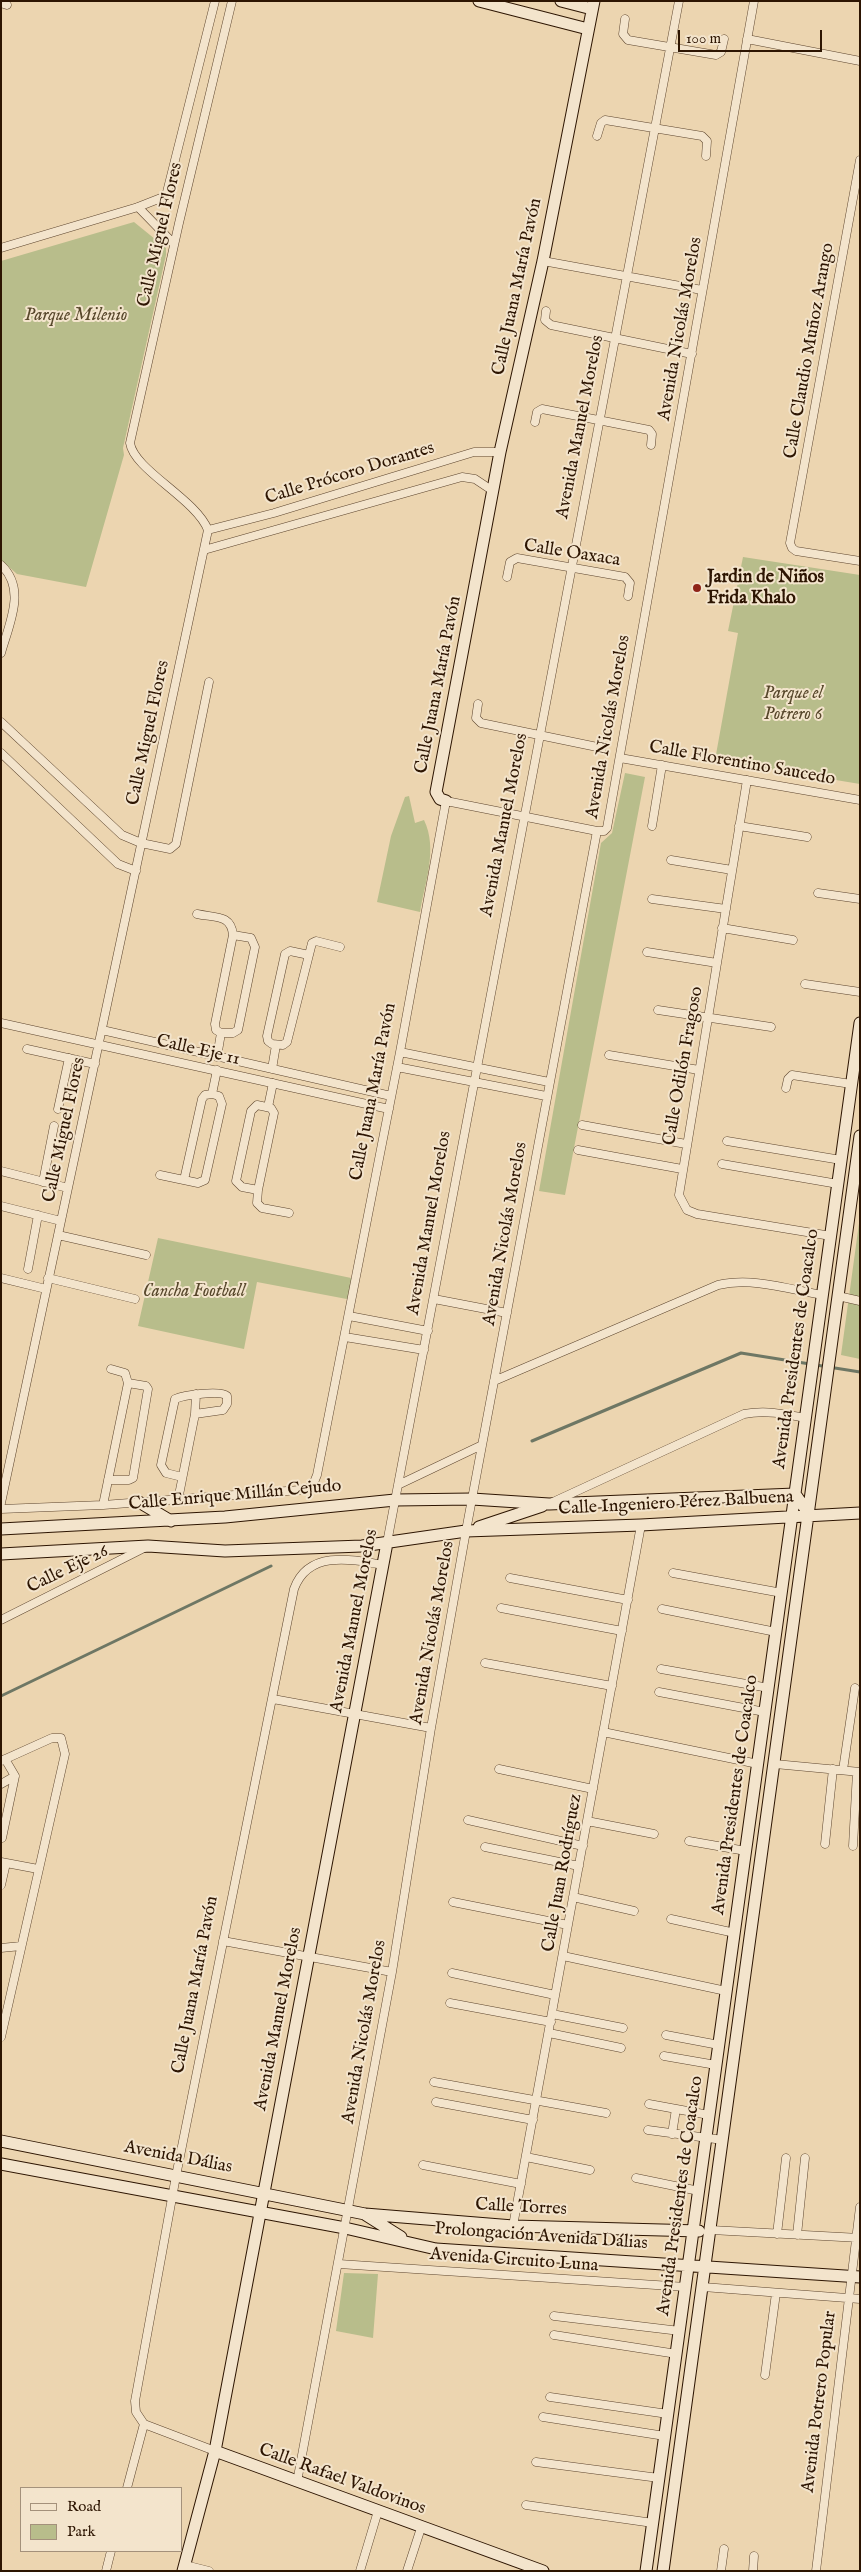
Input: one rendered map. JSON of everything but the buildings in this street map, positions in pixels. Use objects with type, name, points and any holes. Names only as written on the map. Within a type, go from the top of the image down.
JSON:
[{"type":"street","name":"Calle Miguel Flores","points":[[138,207],[166,196],[215,1]]},
{"type":"street","name":"Calle Miguel Flores","points":[[1,1503],[208,530],[206,523],[185,501],[137,458],[130,443],[174,244],[232,1]]},
{"type":"street","points":[[479,1],[588,29]]},
{"type":"street","points":[[561,1],[593,5]]},
{"type":"street","name":"Avenida Manuel Morelos","points":[[184,2568],[215,2451],[679,1]]},
{"type":"street","name":"Avenida Nicolás Morelos","points":[[297,2482],[346,2228],[392,1972],[431,1728],[546,1096],[597,831],[604,831],[607,828],[754,1]]},
{"type":"street","name":"Calle Juana María Pavón","points":[[178,1500],[300,1490],[312,1487],[317,1475],[397,1068],[446,801],[440,800],[436,792],[500,452],[542,261],[593,5]]},
{"type":"street","points":[[625,19],[623,34],[626,39],[716,55],[721,52],[724,38]]},
{"type":"street","points":[[747,39],[860,61]]},
{"type":"street","points":[[597,136],[601,123],[605,120],[655,128],[704,137],[707,141],[706,156]]},
{"type":"street","name":"Calle Claudio Muñoz Arango","points":[[860,160],[790,543],[796,551],[860,561]]},
{"type":"street","points":[[1,248],[138,207],[174,244]]},
{"type":"street","points":[[542,261],[702,290]]},
{"type":"street","points":[[546,312],[545,320],[551,325],[692,354]]},
{"type":"street","points":[[535,422],[537,412],[542,409],[600,419],[649,430],[652,434],[651,445]]},
{"type":"street","name":"Calle Prócoro Dorantes","points":[[208,530],[284,510],[465,454],[482,451],[500,452]]},
{"type":"street","name":"Calle Prócoro Dorantes","points":[[204,550],[462,477],[475,479],[493,491]]},
{"type":"street","name":"Calle Oaxaca","points":[[507,577],[509,564],[514,558],[627,578],[630,582],[628,596]]},
{"type":"street","points":[[1,565],[14,582],[15,597],[1,653]]},
{"type":"street","points":[[1,722],[122,835],[141,843],[167,849],[174,846],[209,682]]},
{"type":"street","points":[[478,704],[476,718],[479,722],[602,748]]},
{"type":"street","points":[[1,753],[118,864],[136,871]]},
{"type":"street","name":"Calle Florentino Saucedo","points":[[620,758],[860,800]]},
{"type":"street","points":[[652,826],[662,765]]},
{"type":"street","name":"Calle Odilón Fragoso","points":[[747,780],[679,1195],[687,1210],[697,1214],[830,1236]]},
{"type":"street","points":[[446,801],[597,831]]},
{"type":"street","points":[[739,826],[807,837]]},
{"type":"street","points":[[671,860],[732,870]]},
{"type":"street","points":[[818,893],[860,900]]},
{"type":"street","points":[[652,899],[726,909]]},
{"type":"street","points":[[197,914],[228,920],[232,924],[233,935],[214,1024],[216,1030],[222,1033],[233,1033],[238,1030],[255,947],[251,938],[233,935]]},
{"type":"street","points":[[722,928],[793,940]]},
{"type":"street","points":[[309,955],[290,950],[285,954],[267,1036],[270,1043],[284,1045],[287,1042],[314,941],[340,947]]},
{"type":"street","points":[[647,952],[716,963]]},
{"type":"street","points":[[805,984],[860,992]]},
{"type":"street","points":[[658,1010],[771,1027]]},
{"type":"street","name":"Calle Eje 11","points":[[1,1023],[389,1109]]},
{"type":"street","name":"Avenida Presidentes de Coacalco","points":[[646,2571],[860,1023]]},
{"type":"street","points":[[102,1030],[391,1096]]},
{"type":"street","points":[[217,1057],[222,1033]]},
{"type":"street","points":[[272,1069],[276,1045]]},
{"type":"street","points":[[27,1049],[95,1064]]},
{"type":"street","points":[[400,1052],[549,1082]]},
{"type":"street","points":[[609,1055],[699,1070]]},
{"type":"street","points":[[58,1109],[69,1058]]},
{"type":"street","points":[[397,1068],[546,1096]]},
{"type":"street","points":[[212,1094],[217,1070]]},
{"type":"street","points":[[786,1088],[788,1079],[792,1075],[851,1084]]},
{"type":"street","points":[[268,1107],[273,1083]]},
{"type":"street","points":[[160,1175],[184,1180],[201,1183],[206,1177],[222,1104],[219,1096],[205,1095],[202,1099],[184,1180]]},
{"type":"street","points":[[258,1190],[239,1186],[236,1178],[251,1110],[257,1105],[273,1110],[274,1116],[257,1200],[259,1206],[289,1213]]},
{"type":"street","points":[[582,1125],[686,1144]]},
{"type":"street","points":[[43,1182],[54,1126]]},
{"type":"street","name":"Avenida Presidentes de Coacalco","points":[[663,2571],[860,1136]]},
{"type":"street","points":[[727,1141],[841,1160]]},
{"type":"street","points":[[578,1150],[682,1169]]},
{"type":"street","points":[[722,1164],[838,1184]]},
{"type":"street","points":[[1,1171],[68,1188]]},
{"type":"street","points":[[1,1206],[61,1221]]},
{"type":"street","points":[[28,1269],[38,1215]]},
{"type":"street","points":[[833,1220],[848,1222]]},
{"type":"street","points":[[58,1235],[146,1254]]},
{"type":"street","points":[[1,1278],[46,1289]]},
{"type":"street","points":[[48,1278],[135,1299]]},
{"type":"street","points":[[494,1381],[718,1285],[748,1282],[822,1294]]},
{"type":"street","points":[[838,1296],[860,1301]]},
{"type":"street","points":[[434,1298],[507,1313]]},
{"type":"street","points":[[349,1316],[428,1331]]},
{"type":"street","points":[[345,1337],[424,1350]]},
{"type":"street","points":[[103,1505],[128,1383],[125,1373],[111,1369]]},
{"type":"street","points":[[108,1480],[129,1480],[133,1478],[148,1389],[146,1386],[128,1383]]},
{"type":"street","points":[[182,1477],[166,1473],[161,1465],[175,1399],[196,1394],[225,1393],[227,1404],[223,1410],[195,1414]]},
{"type":"street","points":[[1,1509],[178,1500],[195,1414],[196,1394]]},
{"type":"street","points":[[1,1554],[148,1546],[225,1552],[387,1543],[466,1532],[549,1504],[744,1414],[760,1411],[806,1418]]},
{"type":"street","points":[[398,1485],[482,1445]]},
{"type":"street","name":"Calle Ingeniero Pérez Balbuena","points":[[466,1532],[641,1525],[792,1517],[809,1514],[795,1494],[549,1504],[472,1499]]},
{"type":"street","name":"Calle Enrique Millán Cejudo","points":[[1,1529],[171,1521],[268,1514],[396,1500],[472,1499]]},
{"type":"street","points":[[139,1502],[171,1521]]},
{"type":"street","points":[[809,1514],[860,1513]]},
{"type":"street","name":"Calle Juan Rodríguez","points":[[513,2226],[641,1525]]},
{"type":"street","name":"Calle Eje 26","points":[[1,1620],[148,1546]]},
{"type":"street","name":"Calle Juana María Pavón","points":[[144,2424],[136,2412],[135,2401],[176,2176],[294,1589],[298,1577],[307,1569],[321,1562],[356,1560],[383,1565]]},
{"type":"street","points":[[673,1573],[782,1593]]},
{"type":"street","points":[[510,1578],[628,1600]]},
{"type":"street","points":[[501,1608],[622,1631]]},
{"type":"street","points":[[662,1609],[776,1632]]},
{"type":"street","points":[[485,1663],[612,1686]]},
{"type":"street","points":[[771,1668],[788,1670]]},
{"type":"street","points":[[661,1669],[769,1688]]},
{"type":"street","points":[[842,1770],[855,1688]]},
{"type":"street","points":[[659,1692],[765,1712]]},
{"type":"street","points":[[273,1699],[431,1728]]},
{"type":"street","points":[[603,1732],[758,1764]]},
{"type":"street","points":[[1,2036],[66,1754],[61,1738],[42,1741],[3,1760],[15,1776],[2,1838]]},
{"type":"street","points":[[775,1764],[858,1772],[853,1846]]},
{"type":"street","points":[[499,1769],[593,1788]]},
{"type":"street","points":[[825,1844],[833,1770]]},
{"type":"street","points":[[1,1784],[15,1776]]},
{"type":"street","points":[[468,1820],[583,1846]]},
{"type":"street","points":[[587,1821],[654,1834]]},
{"type":"street","points":[[689,1841],[746,1851]]},
{"type":"street","points":[[485,1847],[579,1866]]},
{"type":"street","points":[[1,1885],[4,1863],[38,1869]]},
{"type":"street","points":[[573,1897],[634,1911]]},
{"type":"street","points":[[453,1902],[568,1925]]},
{"type":"street","points":[[738,1907],[755,1910]]},
{"type":"street","points":[[671,1919],[735,1933]]},
{"type":"street","points":[[223,1941],[392,1972]]},
{"type":"street","points":[[1,1948],[21,1946]]},
{"type":"street","points":[[563,1956],[726,1991]]},
{"type":"street","points":[[452,1973],[556,1995]]},
{"type":"street","points":[[450,2003],[623,2028]]},
{"type":"street","points":[[548,2033],[621,2048]]},
{"type":"street","points":[[666,2036],[719,2045]]},
{"type":"street","points":[[664,2056],[716,2065]]},
{"type":"street","points":[[434,2082],[606,2113]]},
{"type":"street","points":[[436,2102],[533,2120]]},
{"type":"street","points":[[648,2104],[709,2115]]},
{"type":"street","points":[[672,2134],[676,2108]]},
{"type":"street","points":[[648,2130],[723,2140]]},
{"type":"street","name":"Avenida Dálias","points":[[1,2141],[348,2210]]},
{"type":"street","points":[[526,2157],[590,2170]]},
{"type":"street","points":[[777,2234],[786,2158]]},
{"type":"street","points":[[797,2235],[805,2158]]},
{"type":"street","name":"Avenida Dálias","points":[[1,2164],[173,2194],[346,2228]]},
{"type":"street","points":[[424,2165],[521,2184]]},
{"type":"street","points":[[636,2178],[699,2191]]},
{"type":"street","name":"Avenida Potrero Popular","points":[[816,2571],[847,2298],[855,2276],[860,2207]]},
{"type":"street","name":"Calle Torres","points":[[348,2210],[365,2214],[513,2226],[693,2232],[711,2230]]},
{"type":"street","points":[[365,2214],[410,2243]]},
{"type":"street","name":"Prolongación Avenida Dálias","points":[[346,2228],[436,2249],[855,2276]]},
{"type":"street","points":[[711,2230],[858,2238]]},
{"type":"street","name":"Avenida Circuito Luna","points":[[338,2264],[686,2288]]},
{"type":"street","points":[[703,2287],[860,2299]]},
{"type":"street","points":[[765,2375],[776,2293]]},
{"type":"street","points":[[554,2316],[680,2331]]},
{"type":"street","points":[[554,2335],[677,2354]]},
{"type":"street","points":[[550,2397],[668,2414]]},
{"type":"street","points":[[543,2417],[665,2436]]},
{"type":"street","points":[[127,2487],[144,2424]]},
{"type":"street","name":"Calle Rafael Valdovinos","points":[[144,2424],[536,2570]]},
{"type":"street","points":[[536,2462],[659,2478]]},
{"type":"street","points":[[526,2505],[653,2523]]},
{"type":"street","points":[[360,2571],[378,2512]]},
{"type":"street","points":[[407,2571],[421,2528]]},
{"type":"street","points":[[721,2571],[724,2549]]},
{"type":"street","points":[[106,2571],[111,2552]]},
{"type":"street","points":[[753,2571],[754,2556]]},
{"type":"street","points":[[184,2568],[209,2571]]},
{"type":"green space","name":"Parque Milenio","points":[[134,222],[166,248],[166,255],[123,448],[124,455],[86,587],[17,574],[1,560],[1,261]]},
{"type":"green space","name":"Parque el Potrero 6","points":[[743,557],[860,575],[860,784],[715,760],[738,633],[728,631]]},
{"type":"green space","points":[[625,773],[645,777],[565,1195],[539,1191],[601,843],[612,833]]},
{"type":"green space","points":[[409,796],[415,823],[424,820],[430,842],[429,866],[420,912],[377,902],[391,836],[405,797]]},
{"type":"green space","points":[[860,1216],[860,1359],[841,1355]]},
{"type":"green space","name":"Cancha Football","points":[[158,1238],[356,1279],[352,1300],[257,1282],[244,1349],[138,1326]]},
{"type":"green space","points":[[344,2273],[378,2274],[373,2338],[336,2331]]},
{"type":"waterway","points":[[532,1441],[741,1353],[810,1364]]},
{"type":"waterway","points":[[816,1365],[860,1372]]},
{"type":"waterway","points":[[1,1696],[271,1566]]},
{"type":"place","name":"Jardin de Niños Frida Khalo","points":[[697,588]]}]
